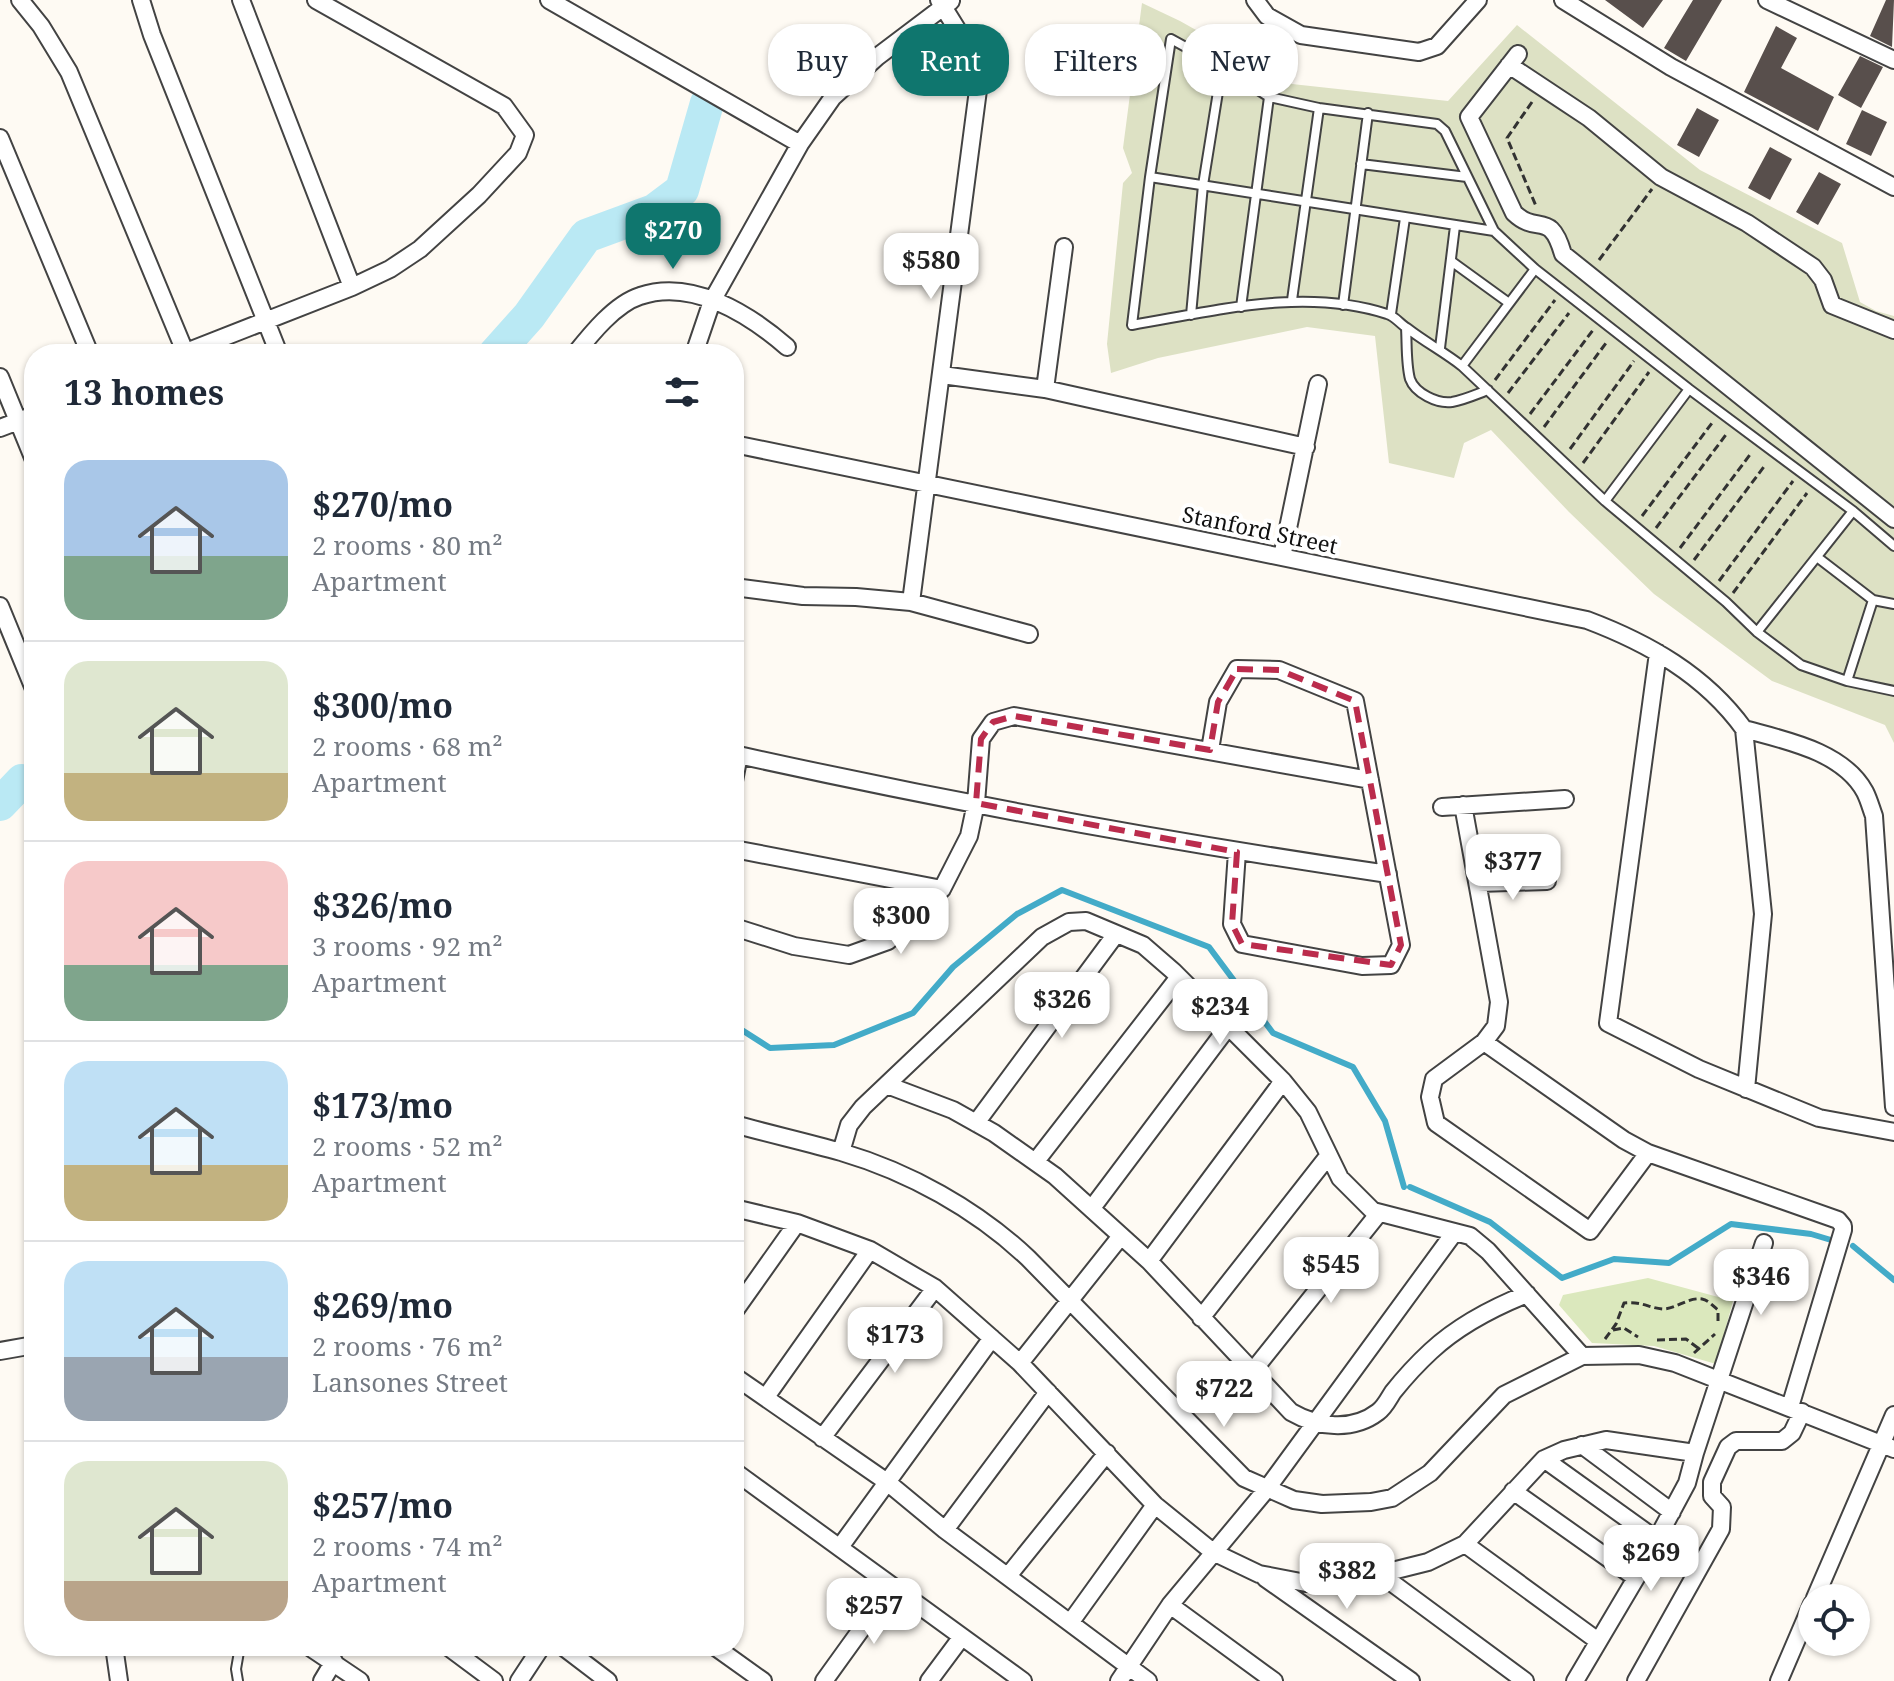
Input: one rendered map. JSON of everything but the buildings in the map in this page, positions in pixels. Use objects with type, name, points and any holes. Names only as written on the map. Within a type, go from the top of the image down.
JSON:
[{"type":"street","points":[[20,0],[41,26],[69,72],[180,344]]},
{"type":"street","points":[[141,0],[275,344]]},
{"type":"street","points":[[241,0],[352,287]]},
{"type":"street","points":[[208,344],[390,269],[420,249],[479,195],[518,153],[525,135],[504,106],[316,0]]},
{"type":"street","points":[[549,0],[800,144]]},
{"type":"street","points":[[1255,0],[1267,16],[1301,35],[1419,52],[1437,46],[1478,0]]},
{"type":"street","points":[[1563,0],[1671,67],[1894,187]]},
{"type":"street","points":[[1767,0],[1894,60]]},
{"type":"street","points":[[697,344],[712,301],[800,144],[833,97],[945,2],[973,55],[978,90],[911,602]]},
{"type":"street","points":[[1894,330],[1832,305],[1823,280],[1813,267],[1747,223],[1661,177],[1589,118],[1542,88],[1514,60],[1469,117],[1509,207],[1524,222],[1543,224],[1554,230],[1563,254],[1894,519]]},
{"type":"street","points":[[0,138],[86,344]]},
{"type":"street","points":[[1045,389],[1064,247]]},
{"type":"street","points":[[585,344],[615,312],[639,296],[676,290],[695,293],[760,323],[787,347]]},
{"type":"street","points":[[942,375],[1045,389],[1306,447]]},
{"type":"street","points":[[0,377],[24,415]]},
{"type":"street","points":[[1282,557],[1318,384]]},
{"type":"street","points":[[0,428],[24,419]]},
{"type":"street","name":"Stanford Street","points":[[744,446],[1587,620],[1632,637],[1658,653],[1711,691],[1744,729]]},
{"type":"street","points":[[744,588],[803,596],[911,602],[1029,634]]},
{"type":"street","points":[[0,606],[24,665]]},
{"type":"street","points":[[1658,653],[1608,1023],[1699,1069],[1819,1118],[1894,1132]]},
{"type":"street","points":[[1210,750],[1218,702],[1237,669],[1279,670],[1355,701],[1401,945],[1391,965],[1362,966],[1242,944],[1232,924],[1237,852]]},
{"type":"street","points":[[744,930],[794,946],[849,955],[888,941],[942,889],[969,836],[976,803],[981,739],[993,722],[1014,716],[1370,780]]},
{"type":"street","points":[[1746,1089],[1763,914],[1744,729],[1803,746],[1828,758],[1850,774],[1864,790],[1874,816],[1894,1107]]},
{"type":"street","points":[[744,756],[1237,852],[1388,874]]},
{"type":"street","points":[[1442,807],[1565,799]]},
{"type":"street","points":[[1463,805],[1499,1002],[1496,1026],[1484,1042],[1434,1079],[1430,1097],[1436,1123],[1590,1231],[1648,1153]]},
{"type":"street","points":[[744,851],[942,889]]},
{"type":"street","points":[[1478,883],[1547,881]]},
{"type":"street","points":[[841,1152],[849,1125],[863,1107],[1042,937],[1069,922],[1086,921],[1143,945],[1283,1081],[1308,1112],[1340,1178],[1373,1211],[1470,1236],[1488,1251],[1582,1356]]},
{"type":"street","points":[[976,1123],[1116,934]]},
{"type":"street","points":[[1036,1161],[1179,977]]},
{"type":"street","points":[[1092,1208],[1228,1027]]},
{"type":"street","points":[[1484,1042],[1624,1140],[1648,1153],[1838,1220],[1843,1226],[1792,1433],[1782,1441],[1736,1441],[1728,1447],[1712,1482],[1712,1496],[1722,1507],[1721,1529],[1636,1681]]},
{"type":"street","points":[[1149,1261],[1283,1081]]},
{"type":"street","points":[[887,1085],[929,1099],[976,1123],[1036,1161],[1149,1261],[1291,1412],[1315,1423],[1337,1425],[1360,1422],[1380,1411],[1412,1370],[1456,1330],[1499,1305],[1527,1294]]},
{"type":"street","points":[[744,1127],[841,1152],[934,1190],[1013,1244],[1244,1478],[1294,1500],[1322,1504],[1392,1498],[1430,1473],[1504,1395],[1582,1356],[1639,1355],[1692,1369],[1888,1446]]},
{"type":"street","points":[[1201,1318],[1329,1155]]},
{"type":"street","points":[[744,1210],[797,1223],[870,1250],[935,1288],[1020,1363],[1155,1505],[1213,1552],[1259,1574],[1411,1681]]},
{"type":"street","points":[[1252,1372],[1379,1213]]},
{"type":"street","points":[[744,1298],[797,1223]]},
{"type":"street","points":[[1124,1674],[1170,1605],[1266,1490],[1454,1233]]},
{"type":"street","points":[[1020,1363],[1121,1236]]},
{"type":"street","points":[[1575,1681],[1687,1483],[1764,1243]]},
{"type":"street","points":[[766,1397],[870,1250]]},
{"type":"street","points":[[822,1438],[935,1288]]},
{"type":"street","points":[[840,1547],[992,1338]]},
{"type":"street","points":[[0,1351],[24,1347]]},
{"type":"street","points":[[744,1383],[887,1482],[945,1530],[1070,1623],[1124,1674],[1148,1681]]},
{"type":"street","points":[[945,1530],[1048,1392]]},
{"type":"street","points":[[1822,1584],[1888,1446],[1894,1415]]},
{"type":"street","points":[[1259,1574],[1306,1583],[1380,1574],[1428,1562],[1465,1544],[1544,1459],[1582,1445],[1606,1440],[1695,1453]]},
{"type":"street","points":[[1582,1445],[1672,1512]]},
{"type":"street","points":[[1008,1576],[1107,1453]]},
{"type":"street","points":[[1544,1459],[1657,1540]]},
{"type":"street","points":[[744,1478],[1023,1681]]},
{"type":"street","points":[[1513,1491],[1636,1578]]},
{"type":"street","points":[[1070,1623],[1155,1505]]},
{"type":"street","points":[[1465,1544],[1598,1641]]},
{"type":"street","points":[[1380,1574],[1525,1681]]},
{"type":"street","points":[[824,1681],[891,1588]]},
{"type":"street","points":[[1170,1605],[1274,1681]]},
{"type":"street","points":[[1779,1681],[1798,1637]]},
{"type":"street","points":[[929,1681],[961,1638]]},
{"type":"street","points":[[115,1656],[119,1681]]},
{"type":"street","points":[[325,1656],[360,1681]]},
{"type":"street","points":[[460,1656],[494,1681]]},
{"type":"street","points":[[519,1681],[535,1656]]},
{"type":"street","points":[[575,1656],[608,1681]]},
{"type":"street","points":[[728,1656],[763,1681]]},
{"type":"street","points":[[322,1681],[334,1661]]},
{"type":"lane","points":[[1182,45],[1171,39],[1132,325],[1292,300],[1391,314],[1406,328],[1440,348],[1462,366],[1605,501],[1726,602],[1757,632],[1801,665],[1847,681],[1894,691]]},
{"type":"lane","points":[[1191,315],[1203,185],[1217,96]]},
{"type":"lane","points":[[1241,307],[1269,97],[1319,108],[1437,124],[1445,131],[1494,231],[1535,269],[1853,511],[1894,546]]},
{"type":"lane","points":[[1292,300],[1319,108]]},
{"type":"lane","points":[[1343,305],[1368,113]]},
{"type":"lane","points":[[1361,164],[1467,177]]},
{"type":"lane","points":[[1150,177],[1494,231]]},
{"type":"lane","points":[[1391,314],[1405,218]]},
{"type":"lane","points":[[1440,348],[1455,226]]},
{"type":"lane","points":[[1451,261],[1509,303]]},
{"type":"lane","points":[[1462,366],[1535,269]]},
{"type":"lane","points":[[1406,328],[1410,378],[1414,387],[1438,401],[1451,402],[1488,390]]},
{"type":"lane","points":[[1605,501],[1689,389]]},
{"type":"lane","points":[[1757,632],[1853,511]]},
{"type":"lane","points":[[1817,557],[1873,600],[1894,604]]},
{"type":"lane","points":[[1847,681],[1873,600]]},
{"type":"lane","points":[[238,1656],[238,1681]]},
{"type":"path","points":[[1542,88],[1507,138],[1543,224]]},
{"type":"path","points":[[1589,274],[1661,177]]},
{"type":"path","points":[[1488,390],[1563,291]]},
{"type":"path","points":[[1501,402],[1577,302]]},
{"type":"path","points":[[1523,423],[1601,320]]},
{"type":"path","points":[[1537,436],[1615,331]]},
{"type":"path","points":[[1562,460],[1641,352]]},
{"type":"path","points":[[1576,473],[1656,363]]},
{"type":"path","points":[[1635,526],[1720,412]]},
{"type":"path","points":[[1649,538],[1735,423]]},
{"type":"path","points":[[1673,558],[1760,442]]},
{"type":"path","points":[[1687,569],[1774,452]]},
{"type":"path","points":[[1712,591],[1800,471]]},
{"type":"path","points":[[1726,602],[1815,483]]},
{"type":"path","points":[[1603,1355],[1601,1346],[1624,1303],[1647,1303],[1659,1309],[1706,1299],[1718,1310],[1719,1322],[1716,1333],[1694,1351],[1692,1369]]},
{"type":"path","points":[[1611,1331],[1624,1328],[1640,1339]]},
{"type":"path","points":[[1649,1340],[1686,1339],[1698,1348]]},
{"type":"highlighted area","points":[[1237,669],[1279,670],[1355,701],[1401,945],[1391,965],[1242,944],[1232,924],[1237,852],[976,803],[981,739],[993,722],[1014,716],[1210,750],[1218,702]]},
{"type":"green space","points":[[1142,3],[1185,24],[1182,24],[1182,96],[1298,96],[1298,85],[1448,101],[1517,25],[1700,170],[1842,243],[1860,302],[1894,316],[1894,743],[1885,725],[1772,681],[1654,594],[1569,512],[1491,430],[1464,443],[1454,478],[1389,463],[1375,336],[1307,327],[1158,358],[1111,373],[1107,344],[1123,183],[1132,173],[1123,148],[1130,96],[1166,96],[1166,24],[1139,24]]},
{"type":"green space","points":[[1648,1278],[1733,1301],[1716,1364],[1654,1346],[1592,1343],[1559,1305],[1563,1295]]},
{"type":"waterway","points":[[504,344],[529,316],[586,236],[654,211],[682,190],[707,103]]},
{"type":"waterway","points":[[0,804],[24,781]]},
{"type":"waterway","points":[[744,1031],[770,1048],[834,1045],[913,1013],[953,967],[1017,914],[1062,890],[1209,947],[1273,1033],[1353,1067],[1385,1121],[1404,1187]]},
{"type":"waterway","points":[[1410,1187],[1490,1222],[1562,1278],[1614,1259],[1669,1263],[1731,1224],[1811,1234],[1831,1240]]},
{"type":"waterway","points":[[1853,1246],[1894,1280]]}]
